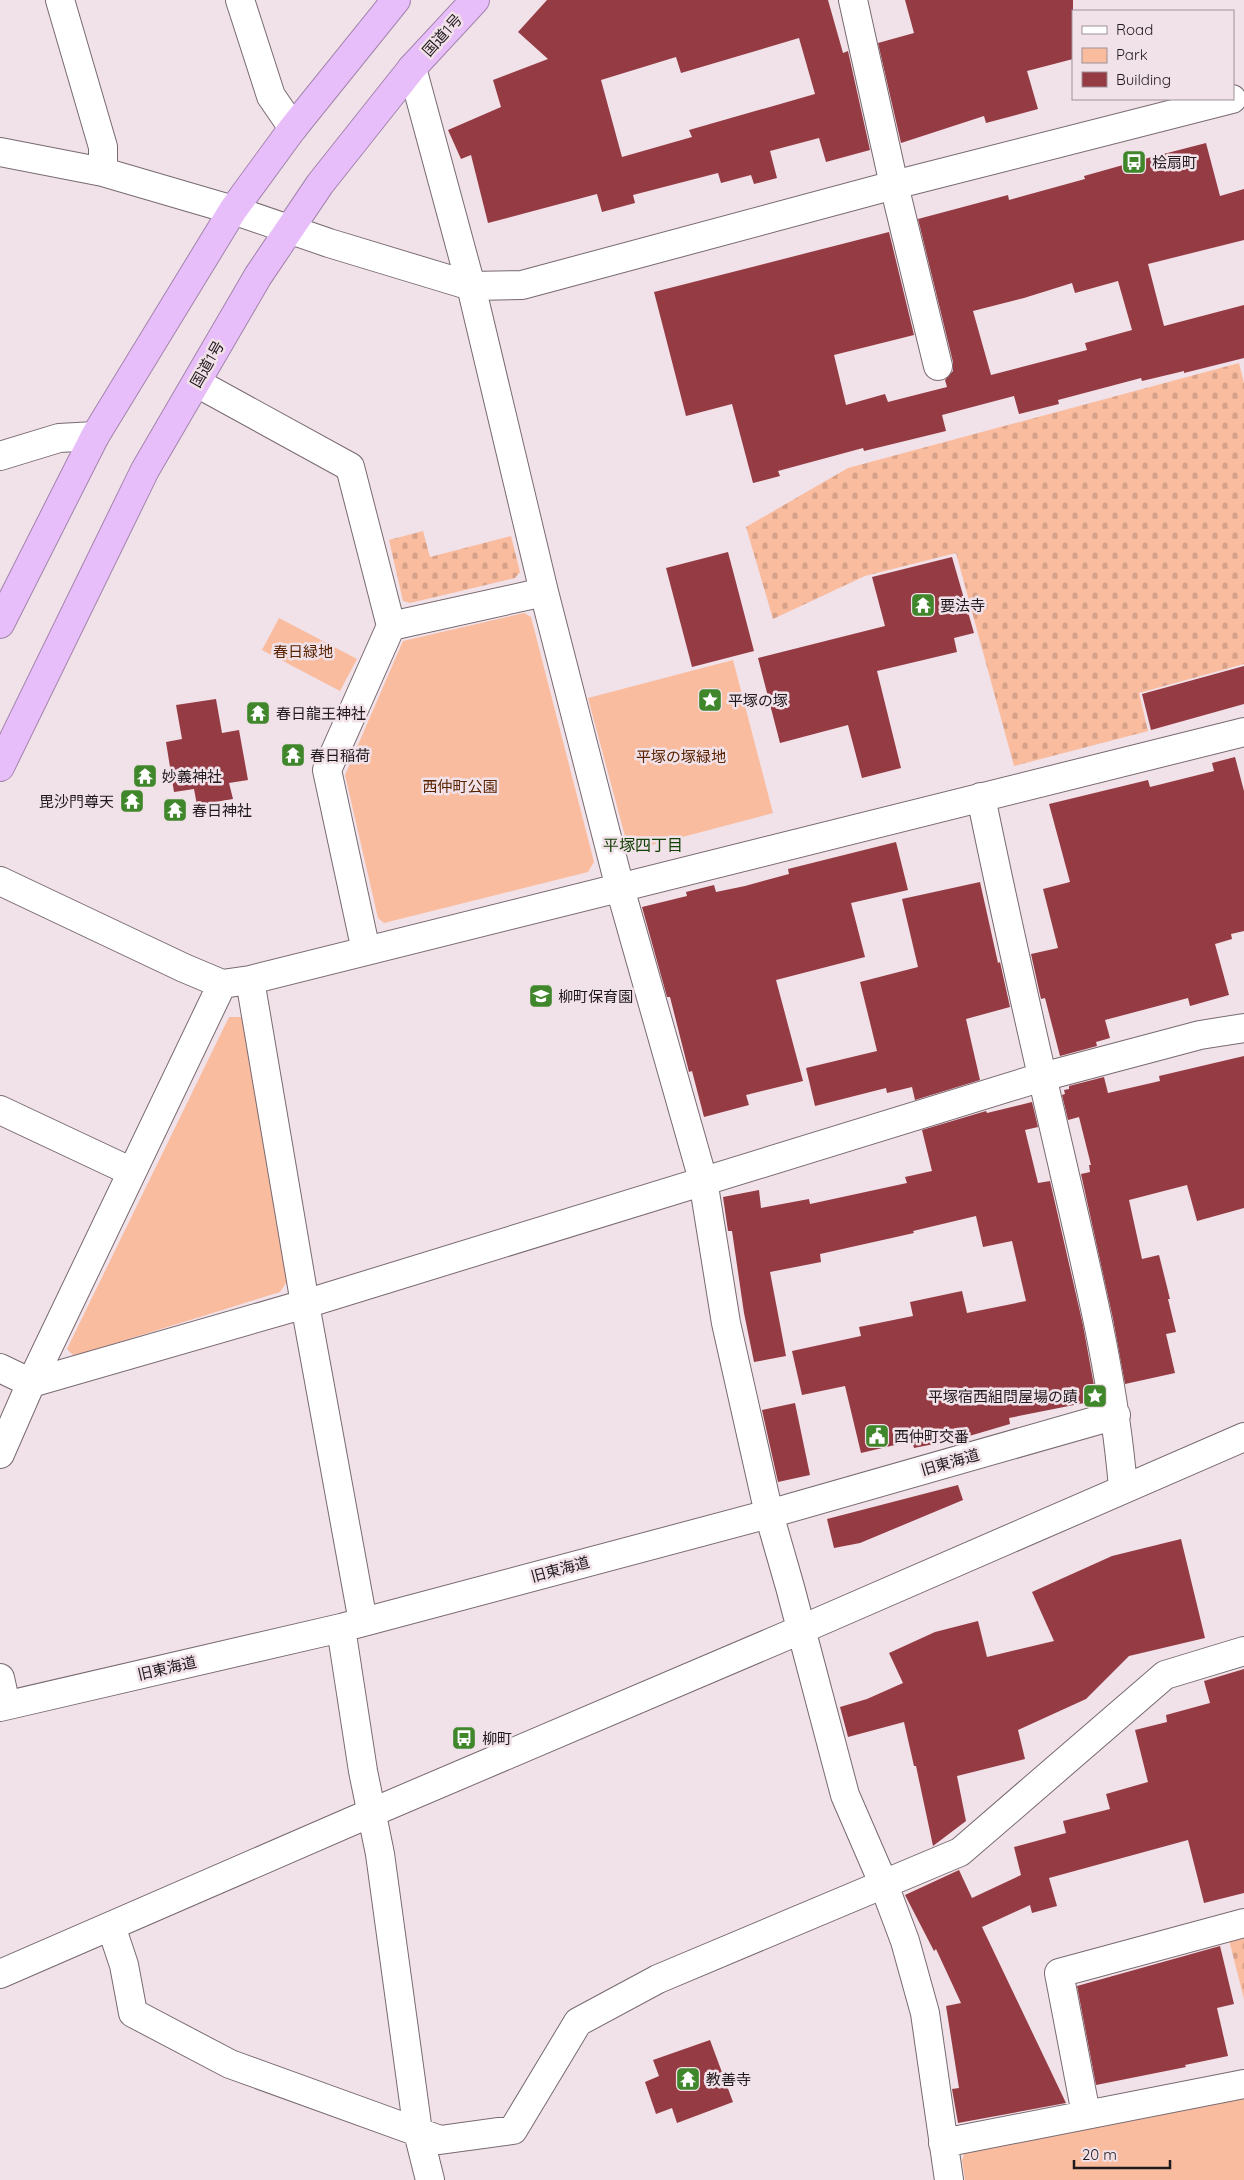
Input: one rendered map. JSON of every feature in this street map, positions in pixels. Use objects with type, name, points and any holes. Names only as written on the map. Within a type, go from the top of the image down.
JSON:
[{"type":"highway","points":[[0,624],[95,436],[233,210],[293,128],[396,0]]},
{"type":"highway","name":"国道1号","points":[[0,766],[145,470],[258,276],[320,184],[412,68],[475,0]]},
{"type":"street","points":[[60,0],[103,147],[104,172]]},
{"type":"street","points":[[240,0],[271,96],[293,128]]},
{"type":"street","points":[[853,0],[894,185],[938,366]]},
{"type":"street","points":[[412,68],[471,286],[544,592],[620,888],[703,1180],[726,1323],[769,1514],[845,1795],[884,1885],[905,1941],[924,2013],[949,2180]]},
{"type":"street","points":[[0,152],[104,172],[233,210],[471,286],[522,285],[894,185],[1228,100]]},
{"type":"street","points":[[197,383],[350,467],[391,626],[327,770],[366,951]]},
{"type":"street","points":[[0,456],[59,438],[95,436]]},
{"type":"street","points":[[391,626],[544,592]]},
{"type":"street","points":[[0,881],[222,984],[250,980],[1244,732]]},
{"type":"street","points":[[981,797],[1083,1254],[1116,1415],[1124,1488]]},
{"type":"street","points":[[250,980],[305,1304],[352,1625],[363,1771],[380,1854],[418,2132],[430,2180]]},
{"type":"street","points":[[0,1454],[31,1383],[222,984]]},
{"type":"street","points":[[0,1368],[31,1383],[305,1304],[1042,1077],[1200,1035],[1244,1028]]},
{"type":"street","points":[[0,1110],[132,1172]]},
{"type":"street","name":"旧東海道","points":[[3,1706],[352,1625],[769,1514],[1116,1415]]},
{"type":"street","points":[[0,1974],[1244,1437]]},
{"type":"street","points":[[111,1926],[124,1965],[133,2013],[230,2064],[440,2140],[513,2130],[578,2022],[658,1979],[960,1852],[1165,1675],[1244,1651]]},
{"type":"street","points":[[0,1678],[3,1706]]},
{"type":"street","points":[[1086,2114],[1059,1973],[1244,1923]]},
{"type":"street","points":[[943,2143],[1244,2084]]},
{"type":"green space","points":[[1239,363],[1244,383],[1244,664],[1139,693],[1148,731],[1014,766],[956,553],[865,576],[773,619],[746,527],[848,468]]},
{"type":"green space","points":[[423,531],[430,557],[511,536],[520,572],[515,578],[410,603],[403,601],[389,540]]},
{"type":"green space","name":"西仲町公園","points":[[524,613],[531,617],[594,862],[588,872],[384,923],[378,918],[345,775],[403,641]]},
{"type":"green space","name":"春日緑地","points":[[279,618],[357,659],[340,691],[262,650]]},
{"type":"green space","name":"平塚の塚緑地","points":[[733,660],[773,813],[629,851],[588,698]]},
{"type":"green space","points":[[229,1017],[243,1017],[290,1277],[280,1292],[74,1356],[67,1349]]},
{"type":"green space","points":[[1244,1937],[1244,1999],[1229,1940]]},
{"type":"green space","points":[[1244,2096],[1244,2180],[965,2180],[962,2160],[966,2149]]},
{"type":"building","points":[[547,0],[828,0],[843,53],[848,51],[870,150],[826,162],[819,138],[770,151],[777,178],[754,184],[751,175],[721,183],[718,173],[633,195],[635,203],[602,212],[597,194],[488,223],[471,155],[461,159],[448,130],[501,107],[493,80],[548,59],[518,32]],"holes":[[[799,38],[815,94],[689,130],[692,137],[622,157],[601,80],[676,57],[681,73]]]},
{"type":"building","points":[[905,0],[1073,0],[1072,59],[1027,71],[1038,109],[986,123],[984,116],[901,143],[878,43],[914,33]]},
{"type":"building","points":[[1206,143],[1220,196],[1244,189],[1244,240],[1148,264],[1164,326],[1244,305],[1244,358],[1184,373],[1184,371],[1142,381],[1141,378],[1058,400],[1059,404],[1019,414],[1014,396],[942,415],[946,431],[864,451],[863,448],[778,471],[780,476],[753,483],[732,404],[686,416],[654,292],[889,232],[914,335],[834,355],[846,405],[885,394],[888,402],[947,387],[945,380],[953,371],[953,362],[918,219],[1008,195],[1009,200],[1085,179],[1084,176]],"holes":[[[1118,281],[1132,330],[1085,343],[1087,350],[991,375],[973,311],[1072,283],[1075,293]]]},
{"type":"building","points":[[728,552],[754,651],[692,667],[666,568]]},
{"type":"building","points":[[952,557],[974,633],[954,638],[957,652],[877,671],[901,768],[862,778],[848,725],[780,743],[758,658],[885,626],[872,577]]},
{"type":"building","points":[[1244,666],[1244,704],[1151,730],[1142,694]]},
{"type":"building","points":[[216,699],[222,733],[239,730],[248,780],[229,783],[233,799],[197,805],[194,789],[174,792],[166,742],[182,739],[176,705]]},
{"type":"building","points":[[1235,757],[1244,791],[1244,931],[1231,934],[1232,939],[1215,944],[1229,995],[1190,1006],[1188,998],[1105,1020],[1110,1038],[1096,1042],[1097,1046],[1060,1056],[1045,998],[1041,999],[1031,954],[1058,948],[1043,889],[1070,882],[1049,804],[1148,780],[1150,787],[1214,771],[1212,763]]},
{"type":"building","points":[[896,842],[908,890],[851,903],[865,957],[776,980],[803,1081],[746,1095],[749,1105],[704,1117],[692,1071],[689,1072],[670,997],[667,997],[642,907],[687,896],[686,892],[714,885],[716,892],[745,886],[789,874],[788,869]]},
{"type":"building","points":[[980,882],[1010,1007],[966,1019],[980,1080],[915,1100],[912,1087],[887,1093],[886,1088],[815,1106],[806,1068],[877,1051],[860,982],[918,967],[902,899]]},
{"type":"building","points":[[1244,1056],[1244,1208],[1197,1221],[1187,1185],[1129,1200],[1142,1259],[1159,1255],[1176,1332],[1166,1334],[1175,1373],[1125,1384],[1113,1319],[1081,1174],[1090,1172],[1089,1165],[1091,1165],[1079,1117],[1068,1120],[1062,1095],[1065,1094],[1064,1090],[1069,1089],[1069,1086],[1104,1077],[1108,1093],[1160,1081],[1159,1076]]},
{"type":"building","points":[[1032,1102],[1038,1127],[1025,1130],[1038,1183],[1050,1181],[1083,1325],[1095,1391],[1092,1392],[1094,1401],[1009,1418],[1010,1424],[959,1439],[914,1448],[912,1441],[861,1453],[845,1386],[802,1395],[792,1351],[861,1336],[859,1327],[913,1316],[910,1302],[962,1291],[967,1313],[1026,1301],[1012,1241],[983,1247],[976,1216],[913,1231],[914,1233],[820,1254],[821,1262],[770,1272],[786,1356],[754,1362],[744,1313],[732,1231],[728,1231],[723,1197],[759,1190],[761,1208],[809,1199],[810,1204],[907,1183],[905,1177],[932,1171],[922,1130],[986,1111],[987,1113]]},
{"type":"building","points":[[795,1403],[810,1475],[778,1482],[762,1410]]},
{"type":"building","points":[[958,1485],[963,1500],[860,1543],[834,1548],[827,1519]]},
{"type":"building","points":[[1181,1539],[1205,1638],[1129,1656],[1086,1699],[1018,1730],[1025,1759],[957,1776],[966,1821],[933,1846],[916,1766],[914,1766],[904,1722],[848,1737],[840,1707],[867,1699],[903,1683],[889,1653],[935,1632],[978,1621],[987,1657],[1054,1641],[1032,1592],[1112,1556]]},
{"type":"building","points":[[1244,1669],[1244,1893],[1204,1903],[1188,1840],[1049,1878],[1057,1906],[1032,1913],[1030,1905],[982,1927],[1066,2103],[958,2123],[952,2089],[959,2088],[946,2006],[961,2003],[936,1949],[934,1951],[905,1895],[959,1870],[972,1898],[1021,1875],[1014,1847],[1066,1833],[1063,1821],[1110,1809],[1106,1794],[1148,1782],[1135,1730],[1167,1722],[1166,1715],[1210,1703],[1204,1681]]},
{"type":"building","points":[[1220,1946],[1234,2004],[1217,2008],[1228,2056],[1185,2065],[1186,2067],[1096,2085],[1077,1986]]},
{"type":"building","name":"教善寺","points":[[710,2040],[733,2102],[677,2123],[672,2108],[656,2114],[645,2082],[659,2076],[653,2060]]},
{"type":"place","name":"桧扇町","points":[[1134,162]]},
{"type":"place","name":"要法寺","points":[[923,605]]},
{"type":"place","name":"平塚の塚","points":[[710,700]]},
{"type":"place","name":"春日龍王神社","points":[[258,713]]},
{"type":"place","name":"春日稲荷","points":[[293,755]]},
{"type":"place","name":"妙義神社","points":[[145,776]]},
{"type":"place","name":"毘沙門尊天","points":[[132,801]]},
{"type":"place","name":"春日神社","points":[[175,810]]},
{"type":"place","name":"柳町保育園","points":[[541,996]]},
{"type":"place","name":"平塚宿西組問屋場の蹟","points":[[1095,1396]]},
{"type":"place","name":"西仲町交番","points":[[877,1436]]},
{"type":"place","name":"柳町","points":[[464,1738]]},
{"type":"place","name":"教善寺","points":[[688,2079]]},
{"type":"district","name":"平塚四丁目","points":[[643,845]]}]
